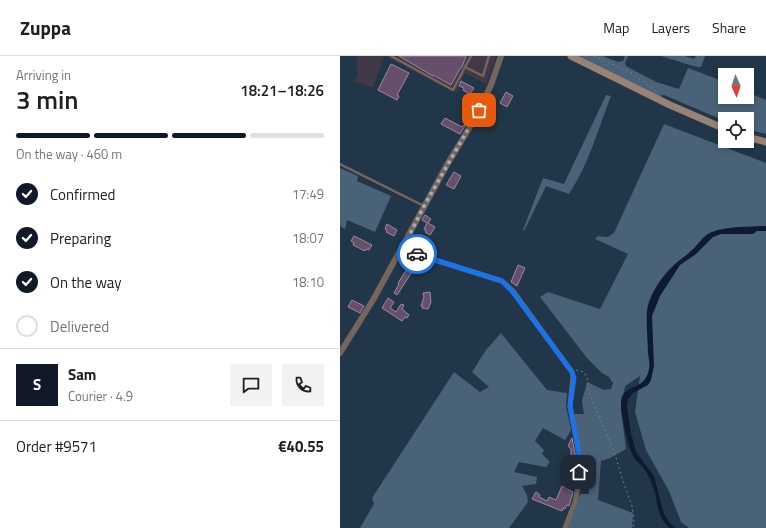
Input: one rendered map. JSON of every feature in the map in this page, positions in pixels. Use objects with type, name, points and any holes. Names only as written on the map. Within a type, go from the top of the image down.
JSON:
[{"type":"main road","points":[[571,56],[670,105],[718,126]]},
{"type":"main road","points":[[754,139],[766,142]]},
{"type":"street","points":[[340,353],[402,250],[424,206],[472,122],[491,85],[501,56]]},
{"type":"street","points":[[402,250],[502,281],[512,291],[572,372],[574,378],[570,406],[580,458],[578,487],[575,502],[565,528]]},
{"type":"lane","points":[[391,56],[453,90],[471,56]]},
{"type":"lane","points":[[465,67],[483,76],[489,56]]},
{"type":"lane","points":[[340,164],[424,206]]},
{"type":"path","points":[[594,56],[630,72],[660,94]]},
{"type":"path","points":[[572,372],[575,370],[584,372],[588,380],[588,392],[615,454],[632,506],[634,520],[633,528]]},
{"type":"shaded area","points":[[357,56],[384,56],[373,88],[354,81],[357,76]]},
{"type":"shaded area","points":[[385,56],[496,56],[486,84],[465,73],[456,93]]},
{"type":"shaded area","points":[[579,56],[603,56],[618,62],[623,61],[625,56],[628,56],[625,63],[626,66],[656,82],[679,89],[688,68],[718,79],[718,104],[754,104],[754,95],[766,100],[766,134],[754,131],[754,112],[718,112],[718,118],[664,95],[659,96]]},
{"type":"shaded area","points":[[661,56],[685,56],[694,59],[696,56],[705,56],[701,67],[698,67]]},
{"type":"shaded area","points":[[606,95],[611,96],[588,159],[576,183],[569,194],[546,186],[524,231],[523,230],[543,178],[564,184]]},
{"type":"shaded area","points":[[664,124],[718,145],[718,148],[727,148],[766,163],[766,528],[689,528],[681,522],[669,491],[646,450],[635,412],[640,376],[625,386],[621,409],[626,449],[601,461],[598,500],[633,513],[632,528],[567,528],[580,494],[589,494],[588,466],[587,461],[581,455],[574,414],[584,414],[582,401],[587,382],[604,390],[611,389],[613,383],[609,377],[602,373],[587,358],[540,297],[548,292],[600,309],[628,254],[595,239],[598,236],[608,237],[614,233]]},
{"type":"shaded area","points":[[340,168],[358,176],[357,181],[391,196],[375,232],[347,220],[345,229],[340,226]]},
{"type":"shaded area","points":[[766,226],[766,231],[757,231],[753,234],[721,234],[713,237],[696,254],[680,265],[660,296],[652,316],[654,366],[651,380],[648,385],[633,393],[628,399],[627,407],[636,452],[654,476],[664,514],[670,523],[676,528],[670,528],[662,518],[649,477],[636,460],[629,446],[621,406],[623,395],[643,381],[647,376],[649,369],[647,312],[650,299],[656,287],[669,270],[709,233],[732,228]]},
{"type":"shaded area","points":[[501,333],[547,390],[567,393],[566,406],[571,430],[565,440],[543,428],[535,441],[544,450],[542,454],[550,462],[546,467],[519,462],[514,472],[537,477],[536,484],[522,486],[527,495],[528,502],[509,528],[360,528],[374,504],[372,498],[454,372],[480,392],[489,387],[472,372],[486,350]]},
{"type":"building","points":[[399,56],[466,56],[462,67],[451,85]]},
{"type":"building","points":[[391,64],[409,73],[397,95],[399,96],[397,100],[378,90]]},
{"type":"building","points":[[461,81],[474,88],[470,94],[463,90],[464,88],[459,86]]},
{"type":"building","points":[[506,92],[513,96],[507,107],[500,103]]},
{"type":"building","points":[[445,118],[462,127],[464,125],[465,126],[460,134],[441,124]]},
{"type":"building","points":[[454,172],[461,176],[454,189],[446,185]]},
{"type":"building","points":[[425,215],[431,219],[428,223],[435,227],[430,235],[425,232],[426,230],[424,229],[427,223],[422,220]]},
{"type":"building","points":[[387,224],[397,230],[394,236],[386,232],[387,230],[385,229]]},
{"type":"building","points":[[354,236],[372,245],[369,250],[366,249],[365,251],[353,245],[354,243],[351,241]]},
{"type":"building","points":[[518,265],[525,268],[517,286],[511,282]]},
{"type":"building","points":[[407,269],[412,272],[397,295],[394,293],[399,284],[398,283]]},
{"type":"building","points":[[430,292],[431,302],[428,309],[422,308],[423,306],[421,306],[424,297],[423,293]]},
{"type":"building","points":[[388,298],[394,302],[390,308],[396,312],[401,304],[404,305],[402,309],[409,315],[407,318],[405,317],[402,321],[382,308]]},
{"type":"building","points":[[352,300],[364,306],[360,313],[348,307]]},
{"type":"building","points":[[572,438],[575,453],[575,466],[571,466],[571,449],[568,446]]},
{"type":"building","points":[[562,486],[573,492],[569,506],[567,505],[562,511],[532,499],[536,492],[540,495],[539,497],[547,501],[549,497],[556,500]]},
{"type":"way so far","points":[[417,254],[402,250],[424,206],[479,110]]},
{"type":"route","points":[[417,254],[490,276],[502,281],[512,291],[572,372],[574,378],[570,394],[570,406],[580,458],[579,472]]}]
